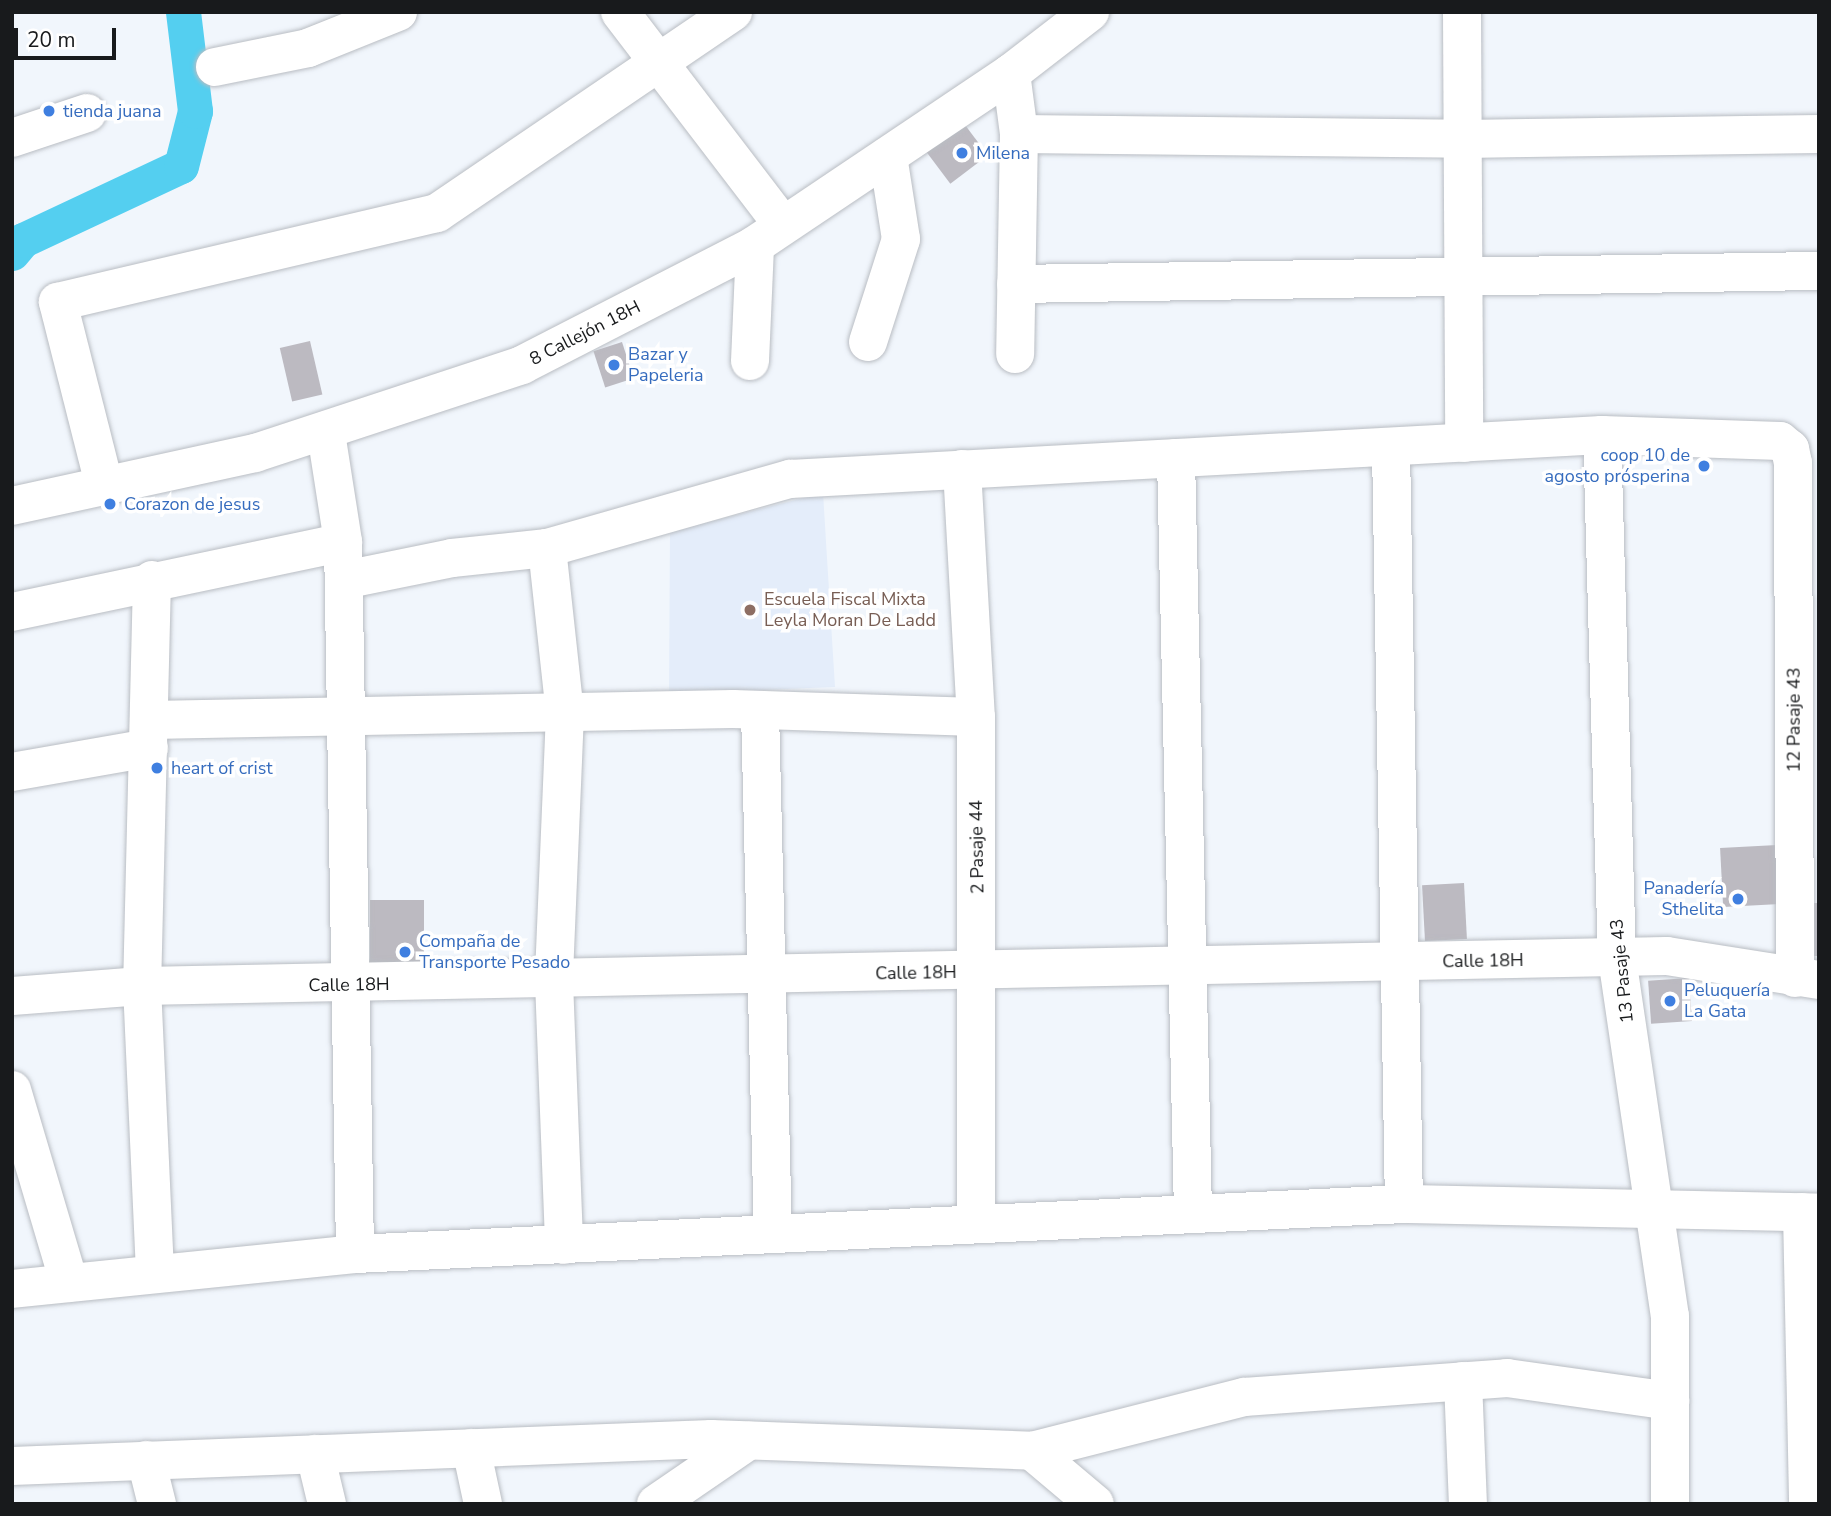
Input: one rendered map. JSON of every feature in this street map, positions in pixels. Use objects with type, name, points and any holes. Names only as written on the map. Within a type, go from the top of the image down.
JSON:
[{"type":"street","points":[[215,67],[308,48],[398,12]]},
{"type":"street","points":[[620,12],[663,62],[769,235],[750,361]]},
{"type":"street","points":[[104,484],[58,302],[438,213],[733,12]]},
{"type":"street","name":"8 Callejón 18H","points":[[12,506],[326,433],[522,365],[769,235],[1011,73],[1090,12]]},
{"type":"street","points":[[1462,12],[1464,443]]},
{"type":"street","points":[[1011,73],[1018,134],[1015,354]]},
{"type":"street","points":[[12,138],[87,113]]},
{"type":"street","points":[[1018,134],[1463,139],[1819,134]]},
{"type":"street","points":[[868,342],[901,239],[888,156]]},
{"type":"street","points":[[1016,284],[1819,271]]},
{"type":"street","points":[[326,433],[344,542],[355,1254]]},
{"type":"street","points":[[344,580],[452,558],[547,548],[790,479],[1602,435]]},
{"type":"street","name":"12 Pasaje 43","points":[[1602,435],[1780,441],[1790,449],[1793,463],[1807,979]]},
{"type":"street","name":"13 Pasaje 43","points":[[1602,435],[1617,958],[1670,1316],[1670,1504]]},
{"type":"street","points":[[1391,447],[1404,962],[1404,1204]]},
{"type":"street","points":[[1176,458],[1194,1214]]},
{"type":"street","name":"2 Pasaje 44","points":[[962,469],[976,717],[976,1224]]},
{"type":"street","points":[[12,612],[152,580],[344,542]]},
{"type":"street","points":[[547,548],[565,713],[554,981],[564,1245]]},
{"type":"street","points":[[152,580],[142,985],[155,1272]]},
{"type":"street","points":[[760,710],[762,976],[773,1234]]},
{"type":"street","points":[[12,772],[150,734],[347,717],[760,710],[976,717]]},
{"type":"street","name":"Calle 18H","points":[[12,996],[142,985],[352,986],[1667,957],[1807,979]]},
{"type":"street","points":[[12,1090],[69,1283]]},
{"type":"street","points":[[12,1289],[155,1272],[355,1254],[1404,1204],[1653,1204],[1810,1212],[1808,1504]]},
{"type":"street","points":[[12,1466],[471,1448],[748,1441],[1032,1451],[1244,1397],[1507,1378],[1670,1401]]},
{"type":"street","points":[[1463,1381],[1468,1504]]},
{"type":"street","points":[[656,1504],[748,1441]]},
{"type":"street","points":[[471,1448],[483,1504]]},
{"type":"street","points":[[1032,1451],[1095,1504]]},
{"type":"street","points":[[315,1454],[327,1504]]},
{"type":"street","points":[[146,1460],[157,1504]]},
{"type":"shaded area","name":"Escuela Fiscal Mixta Leyla Moran De Ladd","points":[[823,493],[835,687],[669,694],[670,532]]},
{"type":"building","points":[[962,121],[988,155],[950,184],[924,149]]},
{"type":"building","points":[[310,341],[322,395],[292,402],[280,348]]},
{"type":"building","name":"Bazar y Papeleria","points":[[622,342],[634,378],[605,387],[593,351]]},
{"type":"building","points":[[1777,845],[1780,904],[1723,907],[1720,848]]},
{"type":"building","points":[[1464,883],[1467,939],[1425,941],[1422,885]]},
{"type":"building","points":[[370,900],[424,900],[424,963],[370,963]]},
{"type":"building","points":[[1810,903],[1819,903],[1819,956],[1810,956]]},
{"type":"building","name":"Peluquería La Gata","points":[[1689,978],[1692,1021],[1651,1024],[1648,981]]},
{"type":"waterway","points":[[12,253],[23,240],[181,166],[195,111],[183,12]]},
{"type":"place","name":"tienda juana","points":[[49,111]]},
{"type":"place","name":"Milena","points":[[962,153]]},
{"type":"place","name":"Bazar y Papeleria","points":[[614,365]]},
{"type":"place","name":"coop 10 de agosto prósperina","points":[[1704,466]]},
{"type":"place","name":"Corazon de jesus","points":[[110,504]]},
{"type":"place","name":"Escuela Fiscal Mixta Leyla Moran De Ladd","points":[[750,610]]},
{"type":"place","name":"heart of crist","points":[[157,768]]},
{"type":"place","name":"Panadería Sthelita","points":[[1738,899]]},
{"type":"place","name":"Compaña de Transporte Pesado","points":[[405,952]]},
{"type":"place","name":"Peluquería La Gata","points":[[1670,1001]]}]
